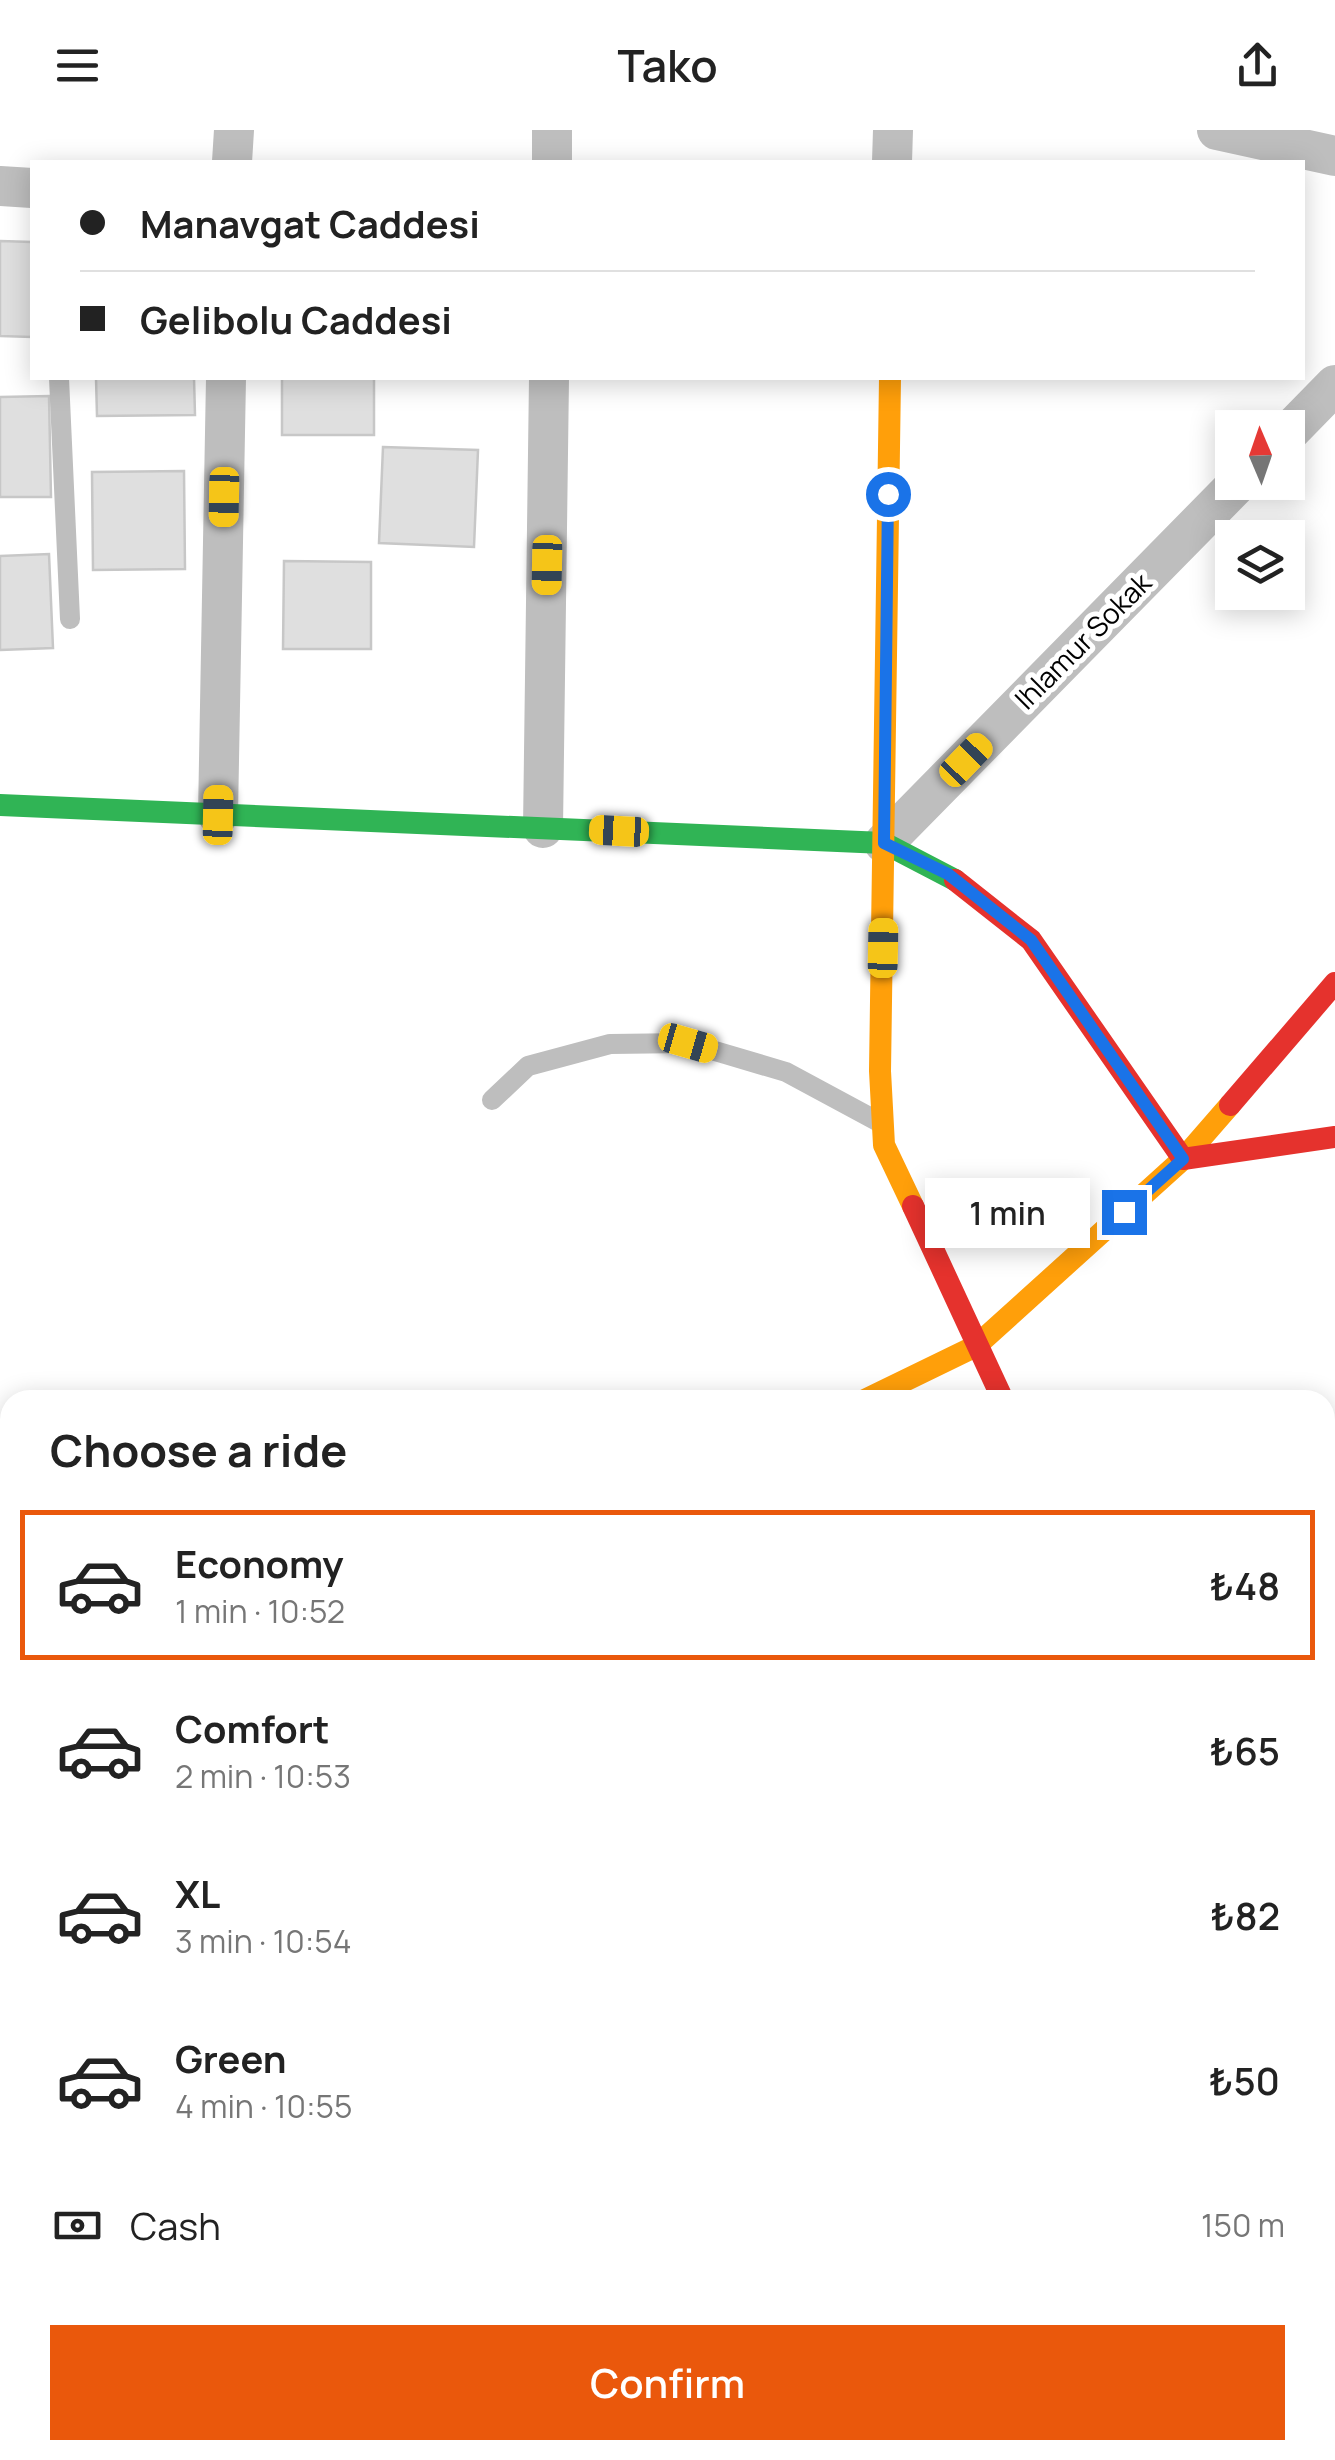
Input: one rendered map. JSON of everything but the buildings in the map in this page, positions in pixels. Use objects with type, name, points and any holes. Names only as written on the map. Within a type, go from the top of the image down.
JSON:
[{"type":"street","points":[[232,160],[234,130]]},
{"type":"street","points":[[552,130],[552,160]]},
{"type":"street","points":[[892,160],[893,130]]},
{"type":"street","points":[[1217,130],[1335,156]]},
{"type":"street","points":[[0,186],[30,188]]},
{"type":"street","points":[[218,815],[226,380]]},
{"type":"street","points":[[543,828],[550,380]]},
{"type":"street","points":[[890,380],[880,1071],[884,1145],[998,1390]]},
{"type":"street","points":[[1305,416],[1335,385]]},
{"type":"street","name":"Ihlamur Sokak","points":[[884,843],[1221,500]]},
{"type":"street","points":[[0,805],[884,843],[948,874],[1031,940],[1183,1159]]},
{"type":"street","points":[[886,1390],[976,1346],[1183,1159],[1335,983]]},
{"type":"street","points":[[1183,1159],[1335,1137]]},
{"type":"lane","points":[[59,380],[70,619]]},
{"type":"lane","points":[[492,1100],[528,1066],[610,1044],[688,1043],[786,1072],[883,1125]]},
{"type":"traffic: fast","points":[[0,805],[884,843],[955,880]]},
{"type":"traffic: slow","points":[[890,380],[880,1071],[884,1145],[913,1206]]},
{"type":"traffic: slow","points":[[886,1390],[976,1346],[1183,1159],[1230,1105]]},
{"type":"traffic: jam","points":[[955,880],[1031,940],[1183,1159],[1335,1137]]},
{"type":"traffic: jam","points":[[1230,1105],[1335,983]]},
{"type":"traffic: jam","points":[[913,1206],[998,1390]]},
{"type":"route","points":[[888,494],[884,843],[948,874],[1031,940],[1183,1159],[1124,1212]]}]
